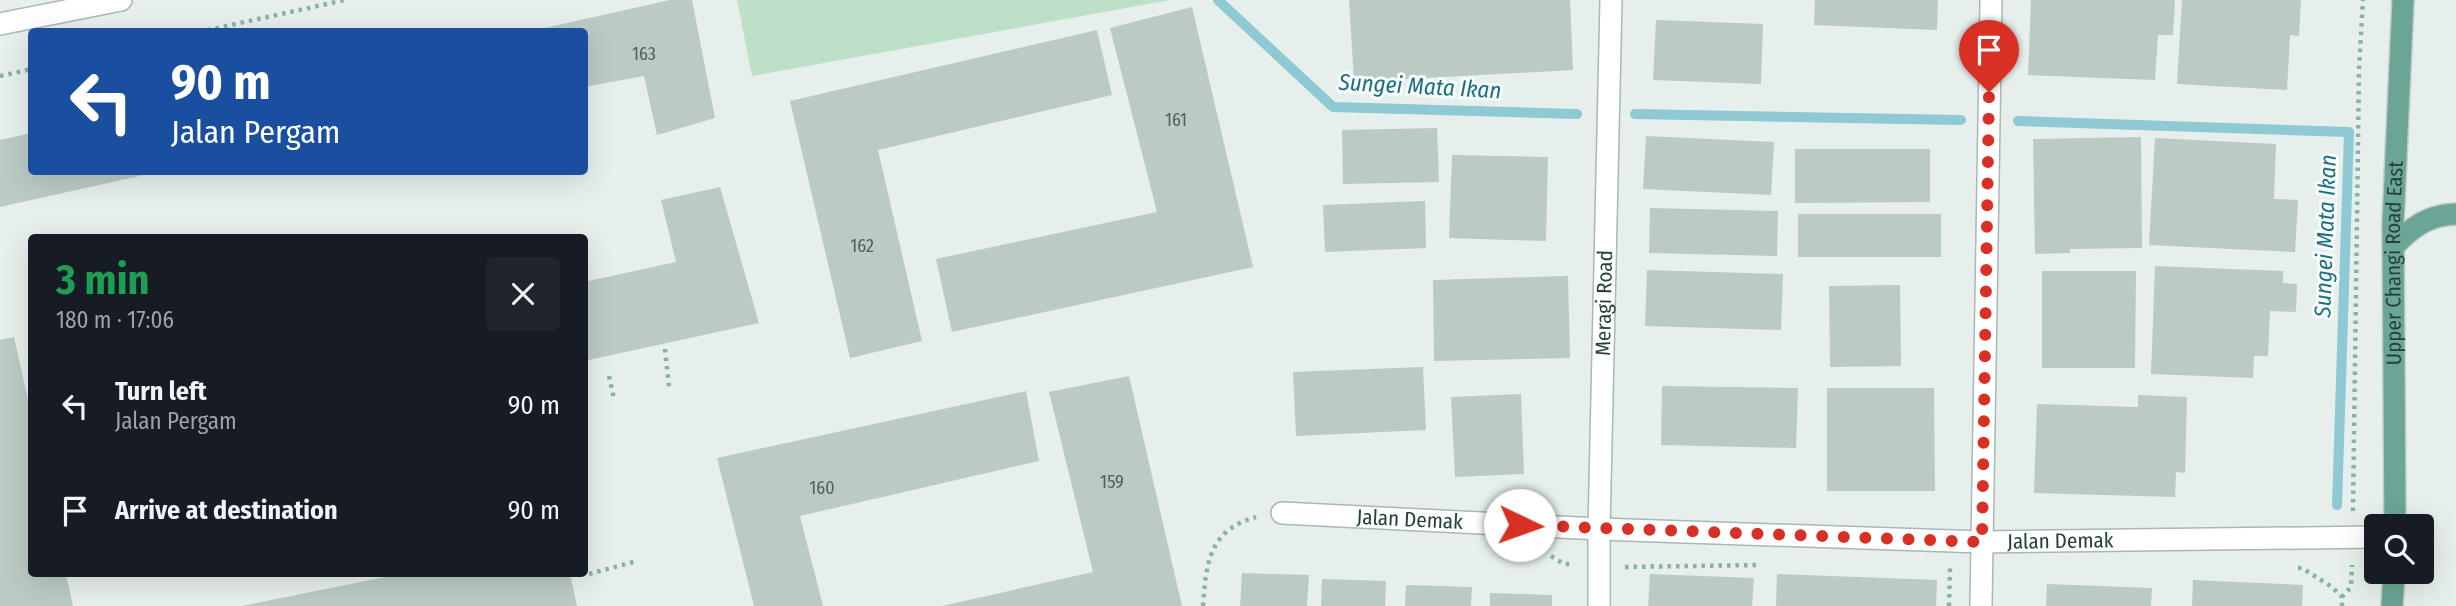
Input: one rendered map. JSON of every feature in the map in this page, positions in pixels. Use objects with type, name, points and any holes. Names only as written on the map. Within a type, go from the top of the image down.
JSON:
[{"type":"main road","name":"Upper Changi Road East","points":[[2395,514],[2393,247],[2403,0]]},
{"type":"main road","points":[[2393,247],[2406,233],[2426,220],[2456,214]]},
{"type":"main road","points":[[2392,606],[2393,584]]},
{"type":"street","points":[[0,24],[121,0]]},
{"type":"street","name":"Meragi Road","points":[[1599,606],[1611,0]]},
{"type":"street","points":[[1981,606],[1991,0]]},
{"type":"street","name":"Jalan Demak","points":[[1282,513],[1599,529],[1982,542],[2364,537]]},
{"type":"path","points":[[217,28],[345,0]]},
{"type":"path","points":[[2342,606],[2342,597],[2351,587],[2353,537],[2359,69],[2363,0]]},
{"type":"path","points":[[0,76],[28,70]]},
{"type":"path","points":[[665,349],[669,387]]},
{"type":"path","points":[[609,376],[614,399]]},
{"type":"path","points":[[1203,606],[1205,571],[1212,551],[1225,531],[1238,522],[1282,513]]},
{"type":"path","points":[[589,574],[637,561]]},
{"type":"path","points":[[1949,606],[1950,563]]},
{"type":"green space","points":[[737,0],[1170,0],[752,76]]},
{"type":"building","points":[[670,0],[692,0],[715,118],[657,135],[644,76],[588,86],[588,28],[545,28]]},
{"type":"building","points":[[1349,0],[1570,0],[1573,70],[1354,82]]},
{"type":"building","points":[[1815,0],[1938,0],[1937,30],[1814,25]]},
{"type":"building","points":[[2031,0],[2175,0],[2173,35],[2158,35],[2155,80],[2028,75]]},
{"type":"building","points":[[2182,0],[2301,0],[2299,36],[2290,35],[2287,90],[2177,84]]},
{"type":"building","points":[[1192,7],[1253,267],[952,332],[936,259],[1157,212],[1110,28]]},
{"type":"building","points":[[1656,20],[1763,24],[1761,84],[1653,80]]},
{"type":"building","points":[[1097,30],[1112,95],[878,150],[922,341],[850,358],[790,101]]},
{"type":"building","points":[[1437,128],[1439,182],[1343,184],[1342,130]]},
{"type":"building","points":[[28,134],[28,175],[144,175],[0,207],[0,140]]},
{"type":"building","points":[[1646,136],[1774,142],[1771,195],[1643,189]]},
{"type":"building","points":[[2141,137],[2142,248],[2070,249],[2070,253],[2035,254],[2033,139]]},
{"type":"building","points":[[2155,138],[2276,144],[2274,199],[2298,200],[2295,252],[2149,245]]},
{"type":"building","points":[[1795,149],[1930,149],[1930,202],[1795,203]]},
{"type":"building","points":[[1452,155],[1548,157],[1546,241],[1449,238]]},
{"type":"building","points":[[720,187],[759,323],[588,360],[588,281],[676,262],[661,200]]},
{"type":"building","points":[[1425,201],[1426,248],[1325,252],[1323,205]]},
{"type":"building","points":[[1650,208],[1778,211],[1777,256],[1649,253]]},
{"type":"building","points":[[1798,214],[1941,214],[1941,257],[1798,257]]},
{"type":"building","points":[[2155,266],[2283,271],[2283,283],[2297,284],[2296,312],[2270,311],[2268,356],[2254,356],[2253,378],[2151,374]]},
{"type":"building","points":[[1647,270],[1783,274],[1781,330],[1645,326]]},
{"type":"building","points":[[2042,271],[2136,271],[2135,368],[2042,368]]},
{"type":"building","points":[[1568,276],[1570,358],[1434,361],[1433,280]]},
{"type":"building","points":[[1900,285],[1901,366],[1830,367],[1829,286]]},
{"type":"building","points":[[14,337],[28,399],[28,577],[67,577],[73,606],[0,606],[0,340]]},
{"type":"building","points":[[1423,367],[1426,430],[1296,436],[1293,372]]},
{"type":"building","points":[[1129,376],[1182,606],[942,606],[1093,572],[1049,392]]},
{"type":"building","points":[[1662,386],[1798,388],[1796,448],[1661,445]]},
{"type":"building","points":[[1827,388],[1934,388],[1935,491],[1827,491]]},
{"type":"building","points":[[1026,391],[1039,461],[800,516],[823,606],[754,606],[717,458]]},
{"type":"building","points":[[1521,394],[1524,474],[1455,477],[1451,397]]},
{"type":"building","points":[[2138,395],[2187,397],[2185,473],[2176,472],[2175,497],[2034,493],[2037,404],[2138,407]]},
{"type":"building","points":[[1242,573],[1309,575],[1307,606],[1240,606]]},
{"type":"building","points":[[1650,574],[1754,578],[1752,606],[1648,606]]},
{"type":"building","points":[[1777,574],[1937,580],[1936,606],[1776,606]]},
{"type":"building","points":[[385,577],[571,577],[577,606],[242,606]]},
{"type":"building","points":[[1322,579],[1386,581],[1385,606],[1321,606]]},
{"type":"building","points":[[2193,580],[2303,585],[2302,606],[2192,606]]},
{"type":"building","points":[[2047,584],[2152,588],[2151,606],[2046,606]]},
{"type":"building","points":[[1406,585],[1472,587],[1471,606],[1405,606]]},
{"type":"building","points":[[1490,593],[1552,595],[1552,606],[1490,606]]},
{"type":"waterway","name":"Sungei Mata Ikan","points":[[1218,0],[1333,107],[1577,114]]},
{"type":"waterway","name":"Sungei Mata Ikan","points":[[1635,114],[1961,120]]},
{"type":"waterway","name":"Sungei Mata Ikan","points":[[2018,121],[2349,132],[2337,505]]},
{"type":"route","points":[[1520,525],[1982,542],[1989,92]]}]
